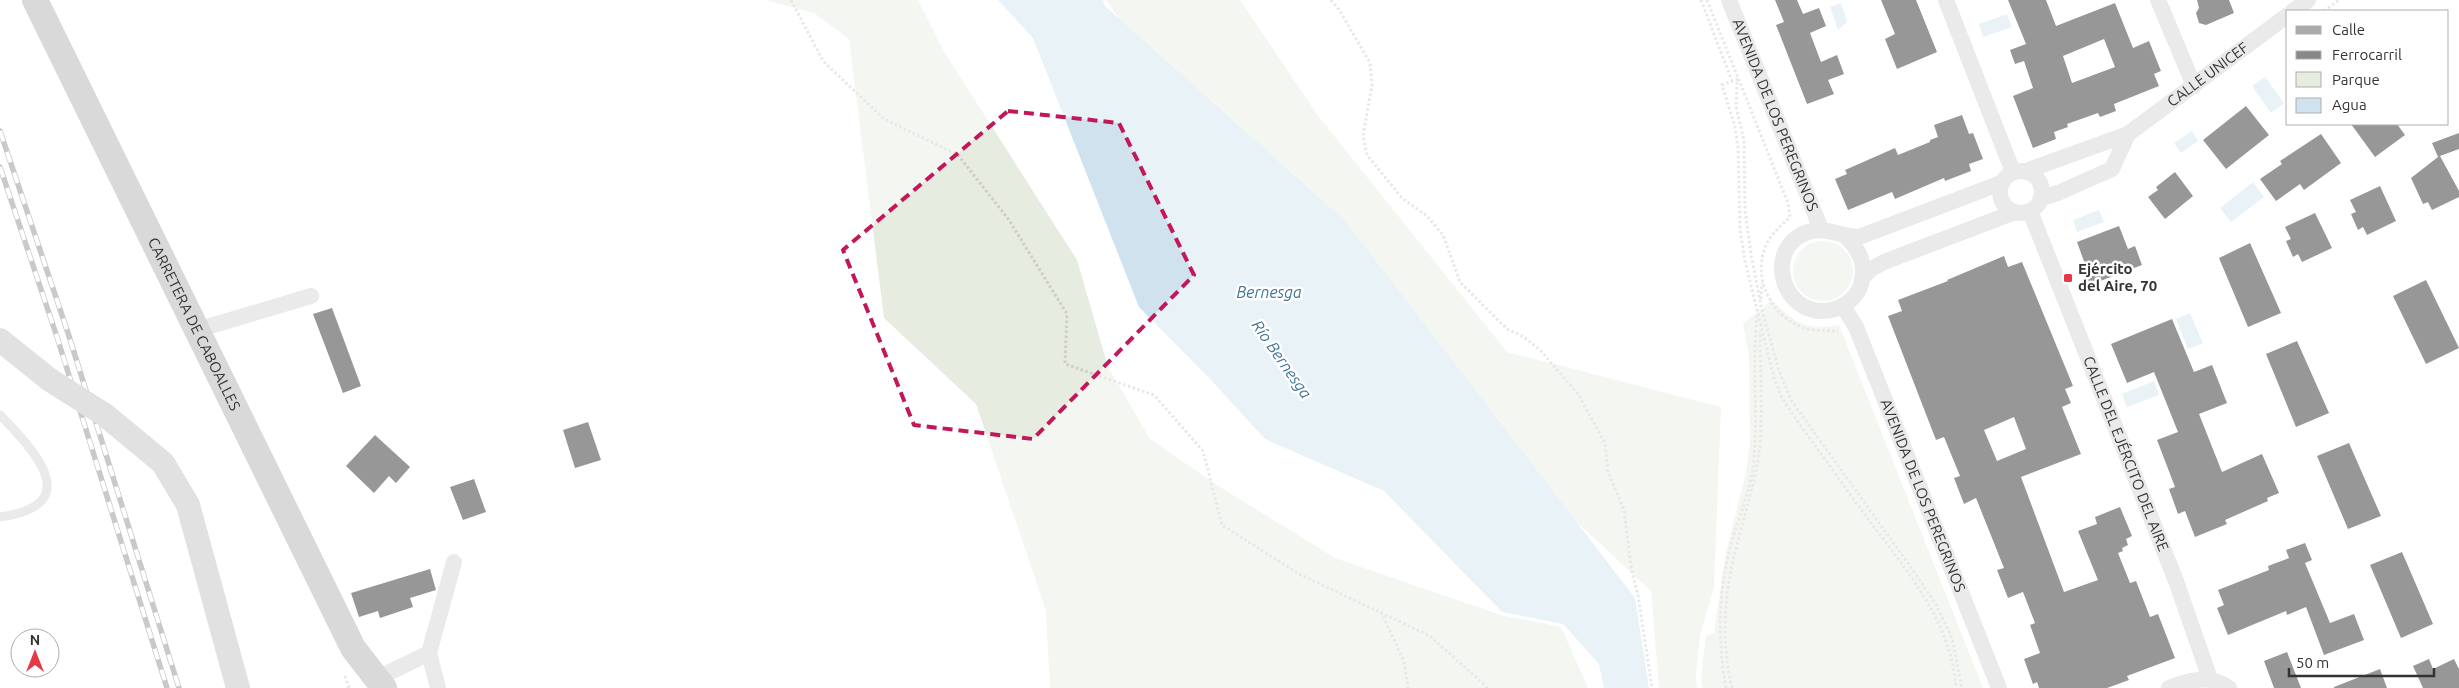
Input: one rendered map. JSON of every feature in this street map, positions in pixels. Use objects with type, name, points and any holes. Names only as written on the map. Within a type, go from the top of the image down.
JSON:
[{"type":"main road","name":"CARRETERA DE CABOALLES","points":[[35,0],[353,648],[374,685]]},
{"type":"street","name":"AVENIDA DE LOS PEREGRINOS","points":[[1729,0],[1821,229]]},
{"type":"street","points":[[1946,0],[2019,171]]},
{"type":"street","points":[[2158,0],[2194,86]]},
{"type":"street","points":[[2294,10],[2308,0]]},
{"type":"street","name":"CALLE UNICEF","points":[[2019,171],[2128,134],[2286,17]]},
{"type":"street","points":[[1863,277],[1871,269],[1884,262],[2022,211],[2041,198],[2107,173],[2116,164],[2128,134]]},
{"type":"street","points":[[1846,237],[1859,237],[1871,233],[2001,183],[2019,171],[2033,174],[2041,184],[2041,198]]},
{"type":"street","points":[[2001,183],[2000,190],[2003,204],[2022,211]]},
{"type":"street","name":"CALLE DEL EJÉRCITO DEL AIRE","points":[[2022,211],[2176,581],[2210,680]]},
{"type":"street","points":[[1821,229],[1834,231],[1846,237],[1857,248],[1863,262],[1863,277],[1860,289],[1843,306],[1829,311],[1814,310],[1800,305],[1790,295],[1783,282],[1782,267],[1785,252],[1794,240],[1807,232],[1821,229]]},
{"type":"street","points":[[197,330],[311,296]]},
{"type":"street","name":"AVENIDA DE LOS PEREGRINOS","points":[[1843,306],[1853,320],[1864,345],[1999,688]]},
{"type":"street","points":[[0,340],[50,380],[105,415],[163,463],[188,506],[238,688]]},
{"type":"street","points":[[438,688],[428,653],[454,562]]},
{"type":"street","points":[[374,685],[428,653]]},
{"type":"street","points":[[2169,688],[2188,681],[2210,680],[2229,688]]},
{"type":"lane","points":[[0,415],[34,451],[43,468],[47,484],[42,500],[32,510],[0,516]]},
{"type":"path","points":[[791,0],[823,61],[884,119],[958,155],[1009,220],[1067,314],[1066,364],[1154,395],[1203,451],[1222,525],[1299,574],[1430,636],[1488,688]]},
{"type":"path","points":[[1331,0],[1340,11],[1370,63],[1372,85],[1364,136],[1367,156],[1402,198],[1427,216],[1443,235],[1460,282],[1506,329],[1524,337],[1540,350],[1578,394],[1605,443],[1608,472],[1624,510],[1632,574],[1638,595],[1652,688]]},
{"type":"path","points":[[1700,0],[1732,81]]},
{"type":"path","points":[[1707,0],[1788,203],[1790,217],[1767,243],[1761,266],[1758,458],[1748,506],[1735,550],[1726,600],[1725,636],[1732,688]]},
{"type":"path","points":[[2325,10],[2340,0]]},
{"type":"path","points":[[1743,77],[1722,85],[1735,127],[1740,229],[1757,313],[1774,378],[1782,398],[1923,595],[1945,635],[1951,655],[1956,688]]},
{"type":"path","points":[[1738,79],[1736,106],[1744,140],[1745,210],[1760,306],[1779,371],[1791,400],[1910,566],[1934,603],[1952,638],[1962,688]]},
{"type":"path","points":[[1762,278],[1769,300],[1783,316],[1805,328],[1838,331],[1840,338]]},
{"type":"path","points":[[1726,688],[1722,665],[1720,610],[1729,552],[1742,513],[1754,458],[1754,364],[1757,313]]},
{"type":"path","points":[[1380,612],[1404,661],[1408,688]]},
{"type":"highlighted area","points":[[1008,111],[1119,123],[1194,275],[1033,439],[914,425],[843,250]]},
{"type":"green space","points":[[765,0],[918,0],[943,50],[1077,260],[1108,367],[1150,439],[1220,487],[1335,558],[1501,615],[1561,627],[1588,688],[1050,688],[1046,611],[976,404],[884,318],[849,39],[814,13]]},
{"type":"green space","points":[[1106,0],[1240,0],[1319,117],[1507,352],[1721,407],[1714,587],[1700,635],[1696,675],[1697,688],[1659,688],[1651,591],[1291,257]]},
{"type":"green space","points":[[1823,241],[1839,246],[1844,250],[1848,255],[1853,271],[1848,287],[1844,292],[1839,296],[1823,301],[1807,296],[1802,292],[1798,287],[1793,271],[1798,255],[1802,250],[1807,246]]},
{"type":"green space","points":[[1772,300],[1794,320],[1809,326],[1828,327],[1839,325],[1983,688],[1702,688],[1701,677],[1706,636],[1714,633],[1726,552],[1745,477],[1750,442],[1749,355],[1743,324]]},
{"type":"water","name":"Bernesga","points":[[998,0],[1103,0],[1105,6],[1345,221],[1635,598],[1649,688],[1604,688],[1599,664],[1563,624],[1502,612],[1384,491],[1265,439],[1211,380],[1139,307],[1033,38]]},
{"type":"water","points":[[1841,3],[1847,22],[1838,30],[1830,7]]},
{"type":"water","points":[[2007,14],[2012,27],[1983,37],[1979,24]]},
{"type":"water","points":[[2265,77],[2284,103],[2271,113],[2252,86]]},
{"type":"water","points":[[2192,131],[2198,141],[2181,153],[2174,143]]},
{"type":"water","points":[[2253,182],[2264,197],[2231,222],[2220,208]]},
{"type":"water","points":[[2099,210],[2104,222],[2077,232],[2073,220]]},
{"type":"water","points":[[2190,313],[2203,343],[2188,349],[2176,319]]},
{"type":"water","points":[[2154,381],[2159,395],[2127,407],[2122,394]]},
{"type":"building","points":[[1775,0],[1797,0],[1803,14],[1819,8],[1826,26],[1810,33],[1821,62],[1837,55],[1844,74],[1828,80],[1834,94],[1807,104],[1776,25],[1784,22]]},
{"type":"building","points":[[1881,0],[1916,0],[1937,52],[1897,69],[1885,39],[1895,34]]},
{"type":"building","points":[[2008,0],[2046,0],[2056,26],[2115,3],[2133,48],[2149,41],[2161,71],[2154,74],[2159,86],[2114,104],[2116,111],[2100,117],[2098,113],[2067,124],[2068,127],[2054,132],[2056,139],[2033,148],[2013,96],[2033,88],[2024,61],[2015,64],[2010,50],[2026,44]],"holes":[[[2104,39],[2115,67],[2072,83],[2063,56]]]},
{"type":"building","points":[[2197,0],[2229,0],[2234,13],[2206,25],[2199,23],[2196,13],[2199,8]]},
{"type":"building","points":[[2246,106],[2269,135],[2226,169],[2203,140]]},
{"type":"building","points":[[1962,115],[1969,134],[1973,133],[1983,159],[1969,164],[1971,171],[1945,181],[1944,178],[1895,199],[1892,192],[1848,210],[1835,179],[1847,174],[1845,170],[1895,148],[1898,155],[1930,142],[1930,140],[1938,137],[1934,125]]},
{"type":"building","points":[[2352,125],[2398,125],[2405,135],[2375,157]]},
{"type":"building","points":[[2459,133],[2459,149],[2440,156],[2459,191],[2459,197],[2432,210],[2428,202],[2423,204],[2411,178],[2438,157],[2432,143]]},
{"type":"building","points":[[2321,134],[2341,163],[2304,190],[2300,184],[2276,201],[2260,179],[2282,164],[2280,161]]},
{"type":"building","points":[[2175,172],[2193,196],[2165,219],[2148,197],[2158,190],[2156,187]]},
{"type":"building","points":[[2380,186],[2396,221],[2367,235],[2363,227],[2358,230],[2351,214],[2356,212],[2350,200]]},
{"type":"building","points":[[2315,213],[2332,248],[2302,262],[2298,254],[2293,257],[2286,241],[2291,239],[2285,227]]},
{"type":"building","points":[[2119,226],[2128,249],[2135,246],[2142,265],[2090,285],[2083,270],[2085,264],[2077,242]]},
{"type":"building","points":[[2250,243],[2281,313],[2248,327],[2219,258]]},
{"type":"building","points":[[2004,256],[2008,267],[2022,262],[2073,386],[2065,389],[2071,403],[2062,407],[2081,454],[2021,477],[2064,592],[2098,580],[2078,531],[2097,524],[2095,517],[2120,507],[2132,536],[2126,539],[2128,545],[2122,548],[2123,551],[2118,553],[2130,583],[2136,581],[2150,617],[2158,614],[2175,658],[2127,676],[2129,680],[2107,688],[2039,688],[2037,682],[2033,684],[2024,659],[2040,653],[2030,625],[2035,623],[2023,592],[2008,598],[1997,570],[2004,568],[1976,498],[1964,504],[1954,478],[1960,476],[1944,437],[1936,440],[1888,316],[1902,311],[1898,300]],"holes":[[[2014,417],[2026,449],[1997,461],[1984,430]]]},
{"type":"building","points":[[2426,280],[2459,348],[2426,364],[2393,296]]},
{"type":"building","points":[[332,308],[361,386],[343,393],[313,314]]},
{"type":"building","points":[[2172,319],[2194,372],[2212,365],[2227,403],[2199,414],[2222,472],[2262,454],[2279,493],[2267,498],[2268,501],[2225,520],[2227,524],[2195,537],[2185,511],[2178,514],[2169,489],[2175,487],[2157,440],[2178,432],[2154,372],[2127,383],[2111,344]]},
{"type":"building","points":[[2297,341],[2329,413],[2296,427],[2266,354]]},
{"type":"building","points":[[588,422],[601,460],[575,468],[563,430]]},
{"type":"building","points":[[375,435],[410,467],[396,483],[389,476],[374,493],[346,466]]},
{"type":"building","points":[[2349,443],[2381,516],[2348,529],[2317,456]]},
{"type":"building","points":[[474,479],[486,512],[463,520],[450,487]]},
{"type":"building","points":[[2305,543],[2312,560],[2305,563],[2330,623],[2354,614],[2364,640],[2324,655],[2306,607],[2287,615],[2286,611],[2228,635],[2217,608],[2224,605],[2218,590],[2269,570],[2268,566],[2289,558],[2286,550]]},
{"type":"building","points":[[2402,552],[2433,624],[2401,638],[2370,565]]},
{"type":"building","points":[[430,569],[436,590],[410,598],[413,607],[380,618],[378,611],[359,617],[351,593]]},
{"type":"building","points":[[2287,652],[2301,688],[2274,688],[2264,661]]},
{"type":"building","points":[[2429,659],[2433,669],[2454,659],[2459,669],[2459,688],[2423,688],[2413,666]]},
{"type":"building","points":[[2380,669],[2387,688],[2334,688],[2334,687]]},
{"type":"railway","points":[[0,131],[68,333],[179,688]]},
{"type":"railway","points":[[0,167],[57,337],[167,688]]},
{"type":"place","name":"Ejército del Aire, 70","points":[[2068,278]]},
{"type":"water label","name":"Río Bernesga","points":[[1282,359]]}]
